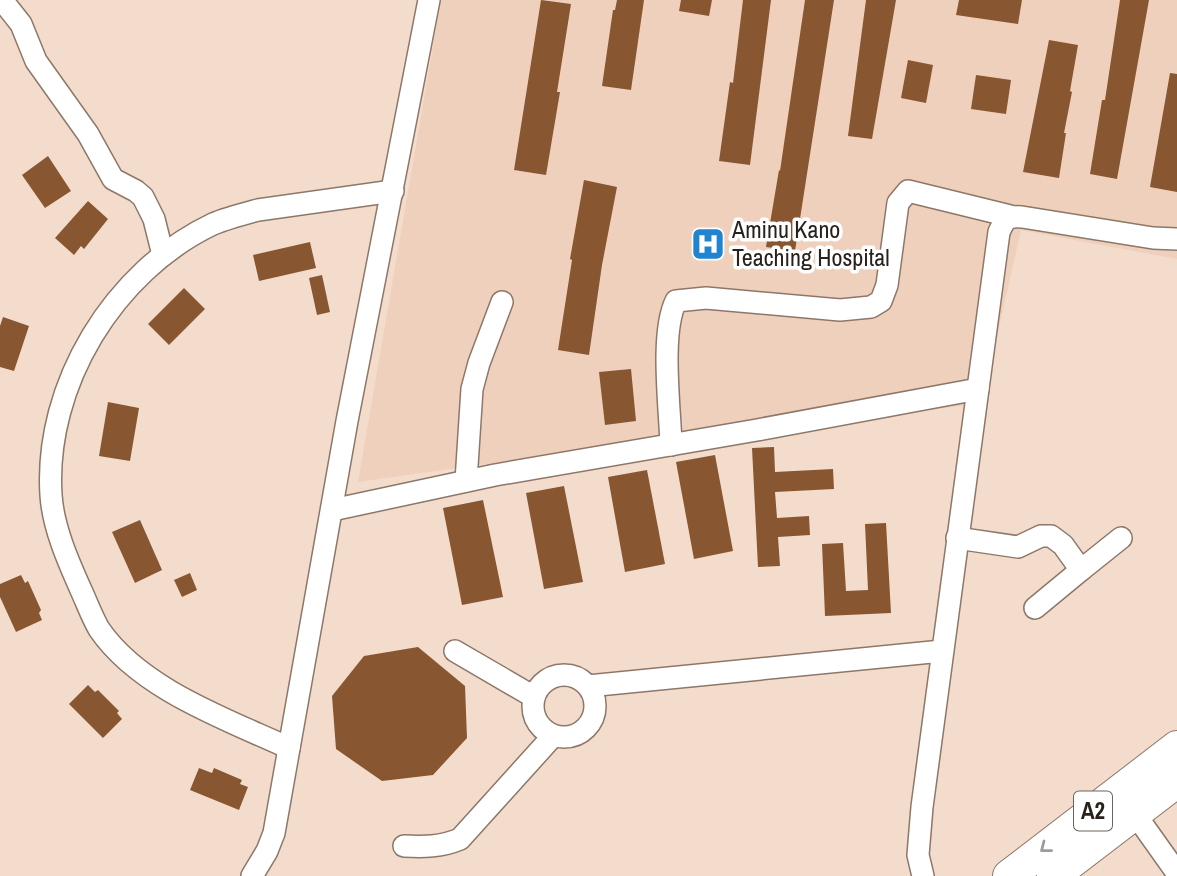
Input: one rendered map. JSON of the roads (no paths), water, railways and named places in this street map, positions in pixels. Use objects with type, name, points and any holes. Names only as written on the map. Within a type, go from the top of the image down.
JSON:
[{"type":"highway","name":"A2","points":[[1009,876],[1177,747]]},
{"type":"highway","name":"A2","points":[[1053,876],[1177,781]]},
{"type":"street","points":[[2,0],[21,24],[36,61],[88,134],[113,179],[143,197],[154,219],[163,255]]},
{"type":"street","points":[[252,876],[274,833],[429,0]]},
{"type":"street","points":[[289,748],[181,698],[128,661],[99,628],[72,571],[59,533],[51,496],[57,419],[76,363],[105,318],[130,287],[163,255],[213,225],[236,216],[258,210],[393,191]]},
{"type":"street","points":[[671,445],[668,347],[670,314],[676,301],[706,298],[840,310],[871,307],[881,301],[887,285],[898,203],[908,191],[1010,216],[1153,238],[1177,239]]},
{"type":"street","points":[[923,876],[918,855],[918,836],[942,651],[999,232],[1004,220],[1010,216]]},
{"type":"street","points":[[466,481],[472,389],[502,302]]},
{"type":"street","points":[[332,510],[466,481],[978,389]]},
{"type":"street","points":[[957,538],[1018,547],[1041,536],[1051,536],[1063,545],[1081,569]]},
{"type":"street","points":[[1035,608],[1121,537]]},
{"type":"street","points":[[455,651],[534,697]]},
{"type":"street","points":[[588,686],[942,651]]},
{"type":"street","points":[[558,675],[575,677],[588,686],[595,701],[593,717],[584,730],[569,737],[553,736],[540,727],[533,712],[534,697],[544,682],[558,675]]},
{"type":"street","points":[[404,846],[426,848],[447,845],[460,839],[553,736]]},
{"type":"street","points":[[1135,814],[1174,863]]},
{"type":"place","name":"Aminu Kano Teaching Hospital","points":[[708,244]]}]
